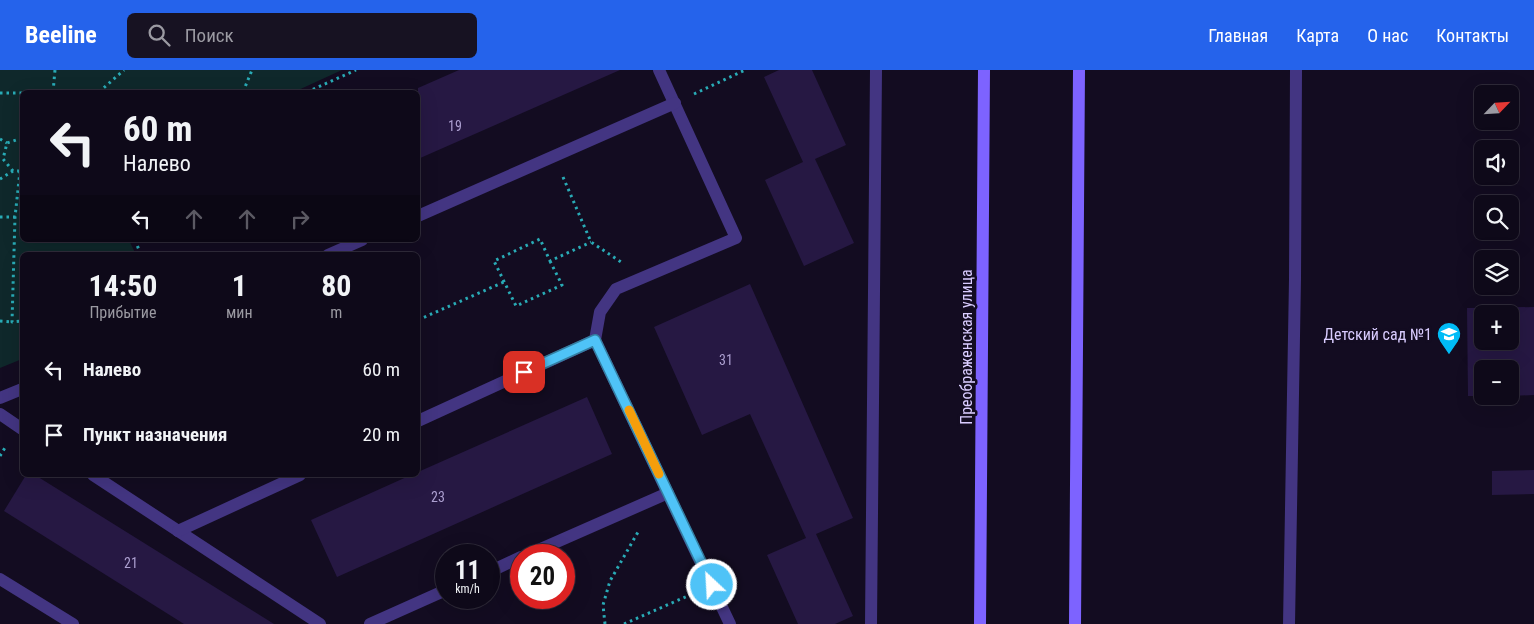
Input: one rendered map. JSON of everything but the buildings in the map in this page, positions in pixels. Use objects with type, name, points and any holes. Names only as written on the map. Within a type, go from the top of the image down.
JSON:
[{"type":"street","points":[[660,70],[736,238],[616,290],[600,312],[595,340],[730,624]]},
{"type":"street","points":[[871,624],[876,70]]},
{"type":"street","name":"Преображенская улица","points":[[980,624],[984,70]]},
{"type":"street","points":[[1075,624],[1079,70]]},
{"type":"street","points":[[1289,624],[1295,279],[1296,70]]},
{"type":"street","points":[[420,215],[675,103]]},
{"type":"street","points":[[335,252],[357,242]]},
{"type":"street","points":[[420,420],[595,340]]},
{"type":"street","points":[[0,398],[20,390]]},
{"type":"street","points":[[0,414],[20,428]]},
{"type":"street","points":[[96,477],[320,624]]},
{"type":"street","points":[[178,531],[296,477]]},
{"type":"street","points":[[552,544],[668,493]]},
{"type":"street","points":[[0,578],[73,624]]},
{"type":"street","points":[[370,624],[435,595]]},
{"type":"path","points":[[53,90],[54,70]]},
{"type":"path","points":[[101,90],[124,70]]},
{"type":"path","points":[[244,90],[252,70]]},
{"type":"path","points":[[311,90],[356,70]]},
{"type":"path","points":[[675,103],[745,70]]},
{"type":"path","points":[[0,93],[20,94]]},
{"type":"path","points":[[0,139],[7,144]]},
{"type":"path","points":[[7,144],[20,139]]},
{"type":"path","points":[[7,144],[3,159],[13,171]]},
{"type":"path","points":[[554,156],[591,242],[643,278]]},
{"type":"path","points":[[0,179],[13,171],[20,171]]},
{"type":"path","points":[[12,322],[15,217],[20,179]]},
{"type":"path","points":[[0,217],[20,218]]},
{"type":"path","points":[[540,239],[550,261],[562,285],[516,306],[494,261],[540,239]]},
{"type":"path","points":[[550,261],[591,242]]},
{"type":"path","points":[[420,319],[504,282]]},
{"type":"path","points":[[0,321],[20,321]]},
{"type":"path","points":[[605,624],[604,605],[610,582],[636,536],[646,502]]},
{"type":"path","points":[[624,624],[712,585]]},
{"type":"green space","points":[[0,70],[342,70],[298,90],[20,90],[20,242],[130,242],[135,252],[20,252],[20,360],[0,368]]},
{"type":"slow traffic","points":[[629,410],[659,474]]},
{"type":"place","name":"Детский сад №1","points":[[1449,355]]},
{"type":"route","points":[[524,372],[595,340],[712,585]]}]
